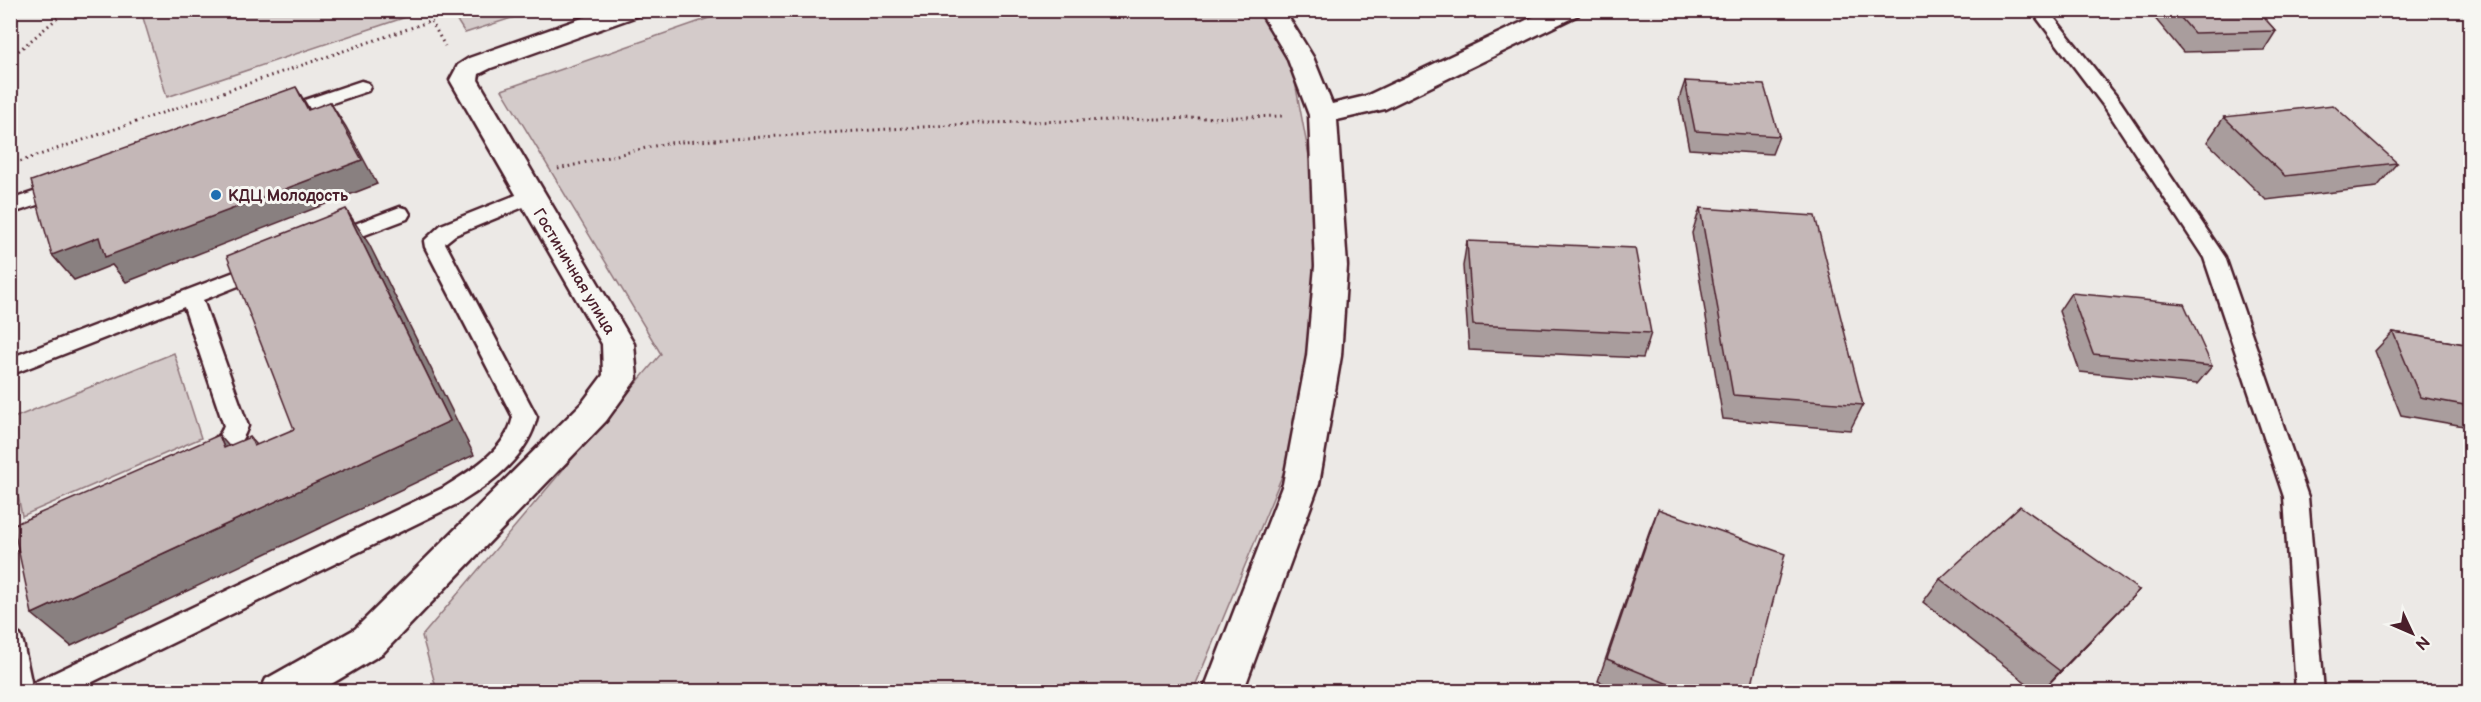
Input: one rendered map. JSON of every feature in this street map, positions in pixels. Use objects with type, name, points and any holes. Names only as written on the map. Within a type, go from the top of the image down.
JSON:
[{"type":"street","points":[[471,67],[630,10]]},
{"type":"street","points":[[1223,692],[1301,484],[1324,356],[1331,266],[1323,115],[1300,57],[1271,10]]},
{"type":"street","points":[[1323,115],[1375,103],[1569,10]]},
{"type":"street","name":"Гостиничная улица","points":[[280,692],[321,680],[369,641],[594,412],[620,378],[618,344],[464,80],[465,74],[471,67]]},
{"type":"lane","points":[[2039,10],[2113,105],[2214,257],[2296,496],[2310,692]]},
{"type":"lane","points":[[259,122],[361,87]]},
{"type":"lane","points":[[10,207],[78,184]]},
{"type":"lane","points":[[43,692],[452,495],[485,473],[518,439],[525,427],[525,417],[435,247],[434,241],[448,230],[525,187]]},
{"type":"lane","points":[[312,248],[400,214]]},
{"type":"lane","points":[[10,367],[279,261]]},
{"type":"lane","points":[[182,467],[214,453],[232,439],[236,426],[191,296]]},
{"type":"lane","points":[[10,542],[64,518]]},
{"type":"lane","points":[[10,643],[19,692]]},
{"type":"path","points":[[10,58],[67,10]]},
{"type":"path","points":[[10,165],[431,21],[450,55],[471,67]]},
{"type":"path","points":[[525,187],[667,143],[985,123],[1323,115]]},
{"type":"shaded area","points":[[409,10],[412,15],[167,97],[141,11]]},
{"type":"shaded area","points":[[451,11],[533,11],[465,33]]},
{"type":"shaded area","points":[[729,11],[1259,11],[1291,61],[1313,177],[1318,287],[1294,447],[1193,691],[437,691],[422,636],[661,354],[502,90]]},
{"type":"shaded area","points":[[174,353],[201,438],[22,516],[11,459],[11,419]]},
{"type":"building","points":[[2174,10],[2257,10],[2276,31],[2194,33]]},
{"type":"building","points":[[1685,81],[1764,85],[1779,136],[1695,131]]},
{"type":"building","name":"КДЦ Молодость","points":[[296,87],[308,110],[330,102],[362,160],[105,257],[99,237],[52,255],[31,181]]},
{"type":"building","points":[[2333,105],[2397,163],[2285,176],[2224,117]]},
{"type":"building","points":[[1700,208],[1815,216],[1863,405],[1733,395]]},
{"type":"building","points":[[346,209],[450,421],[32,614],[13,525],[219,435],[224,448],[250,437],[254,446],[294,429],[227,256]]},
{"type":"building","points":[[1467,241],[1635,248],[1651,333],[1473,325]]},
{"type":"building","points":[[2071,293],[2184,304],[2212,366],[2093,354]]},
{"type":"building","points":[[2393,332],[2470,345],[2470,406],[2420,397]]},
{"type":"building","points":[[2020,506],[2139,590],[2060,671],[1940,579]]},
{"type":"building","points":[[1658,509],[1785,554],[1750,692],[1688,692],[1607,659]]},
{"type":"place","name":"КДЦ Молодость","points":[[216,195]]}]
